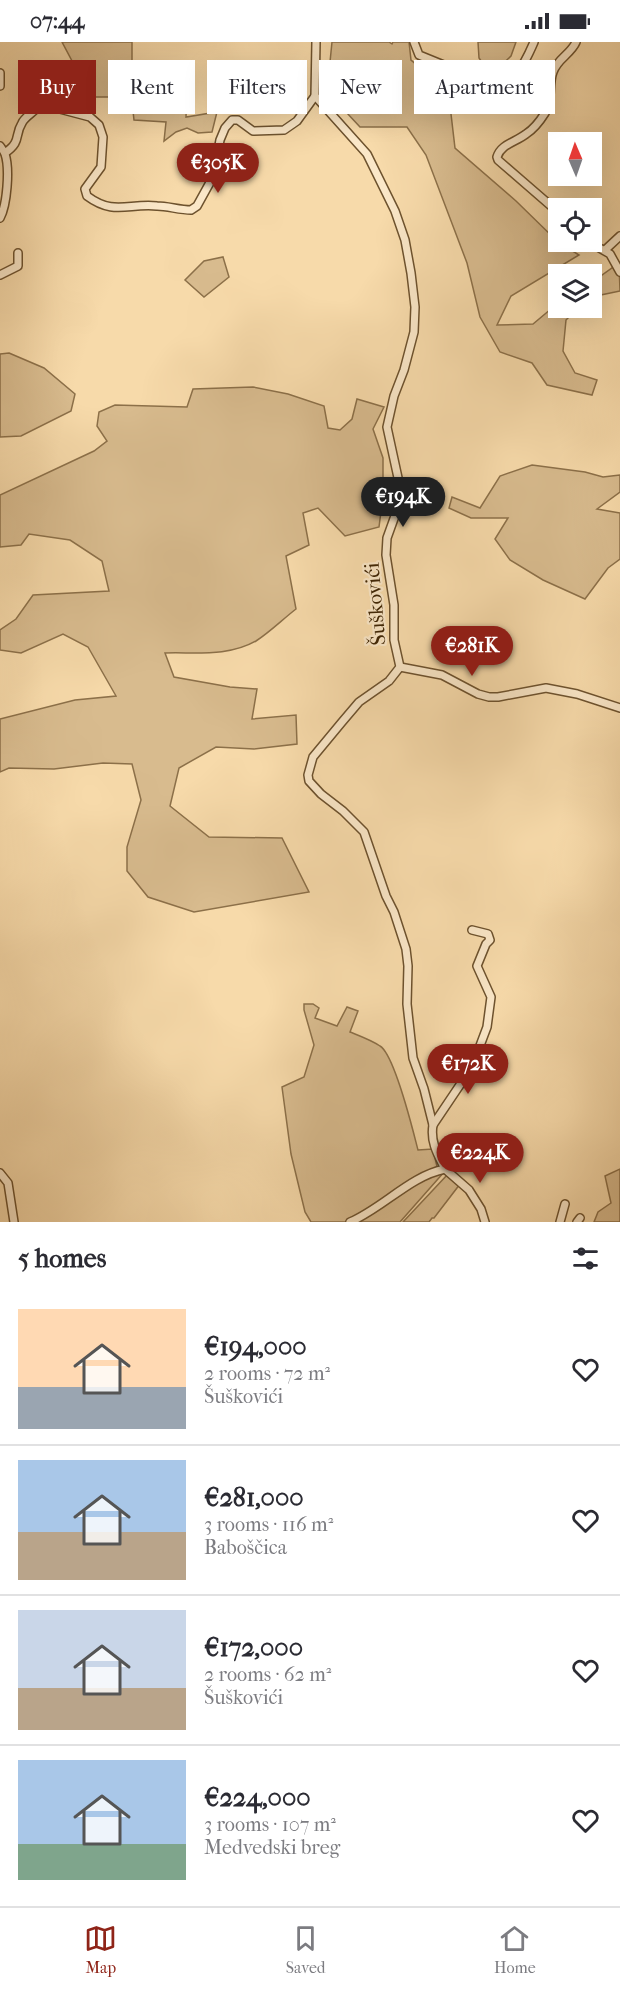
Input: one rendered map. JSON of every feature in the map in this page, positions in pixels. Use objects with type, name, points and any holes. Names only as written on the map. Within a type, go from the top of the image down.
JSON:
[{"type":"street","points":[[0,218],[6,196],[2,150],[12,148],[18,138],[21,123],[36,109],[56,108],[90,117],[102,131],[101,167],[85,192],[90,198],[116,209],[148,205],[190,210],[197,206],[213,177],[220,140],[232,120],[238,120],[254,131],[284,130],[297,121],[315,96],[316,42]]},
{"type":"street","points":[[414,42],[419,55],[468,75],[485,88],[498,85],[517,75],[534,42]]},
{"type":"street","points":[[548,203],[496,157],[502,148],[533,129],[545,113],[556,65],[576,42]]},
{"type":"street","points":[[0,73],[0,86]]},
{"type":"street","name":"Šuškovići","points":[[315,96],[358,144],[375,169],[401,227],[411,273],[415,307],[414,332],[387,427],[399,487],[396,513],[387,538],[386,555],[394,605],[394,640],[400,667],[384,686],[359,702],[313,757],[308,775],[309,781],[321,794],[343,811],[364,832],[386,896],[394,912],[406,949],[408,966],[406,1004],[412,1058],[424,1089],[433,1125],[432,1135],[435,1148],[445,1169]]},
{"type":"street","points":[[605,250],[620,236]]},
{"type":"street","points":[[602,248],[615,261],[620,272]]},
{"type":"street","points":[[0,275],[18,266],[18,253]]},
{"type":"street","points":[[400,667],[442,675],[478,694],[489,697],[546,688],[577,694],[620,708]]},
{"type":"street","points":[[433,1125],[472,1067],[488,1027],[491,997],[477,966],[490,940],[488,934],[472,930]]},
{"type":"street","points":[[350,1222],[381,1206],[411,1182],[445,1169],[469,1190],[481,1209],[485,1222]]},
{"type":"street","points":[[0,1173],[8,1183],[14,1222]]},
{"type":"street","points":[[560,1222],[565,1204]]},
{"type":"shaded area","points":[[62,42],[132,42],[132,60],[108,60],[108,97],[96,97],[96,60],[72,60]]},
{"type":"shaded area","points":[[332,42],[389,42],[392,44],[393,42],[409,42],[411,60],[414,62],[414,114],[451,114],[455,148],[548,232],[548,252],[574,252],[579,255],[564,264],[548,264],[548,274],[511,296],[497,325],[533,324],[548,311],[548,318],[568,318],[563,351],[575,373],[597,380],[592,395],[547,385],[532,363],[500,352],[480,317],[467,263],[426,155],[407,127],[360,127],[348,114],[402,114],[402,60],[330,60]]},
{"type":"shaded area","points":[[478,42],[516,42],[511,56],[507,60],[480,60]]},
{"type":"shaded area","points":[[133,114],[186,114],[186,117],[216,114],[212,132],[198,133],[187,128],[176,132],[164,141],[166,122],[134,120]]},
{"type":"shaded area","points":[[223,257],[229,277],[204,297],[185,280],[204,261]]},
{"type":"shaded area","points":[[619,263],[620,291],[602,295],[602,275]]},
{"type":"shaded area","points":[[9,353],[44,368],[75,394],[71,411],[21,436],[0,437],[0,354]]},
{"type":"shaded area","points":[[253,387],[288,394],[324,406],[328,428],[340,430],[352,419],[357,399],[384,407],[373,429],[383,458],[383,496],[379,527],[345,536],[318,508],[303,513],[309,545],[286,556],[296,609],[256,641],[223,652],[165,653],[174,677],[230,687],[257,689],[252,719],[296,715],[297,744],[254,749],[216,747],[179,768],[170,806],[209,837],[282,838],[309,892],[194,912],[148,897],[127,871],[127,847],[141,800],[132,764],[103,763],[54,769],[9,768],[0,772],[0,719],[75,700],[116,696],[88,647],[63,634],[21,653],[0,650],[0,630],[16,619],[33,595],[109,591],[102,561],[70,540],[29,534],[21,545],[0,547],[0,495],[94,451],[107,441],[97,426],[99,412],[115,405],[187,407],[193,389]]},
{"type":"shaded area","points":[[532,465],[585,472],[603,477],[620,475],[620,492],[597,509],[620,513],[620,559],[608,568],[585,599],[543,580],[510,560],[495,539],[508,518],[471,518],[449,508],[452,497],[480,508],[500,476]]},
{"type":"shaded area","points":[[304,1004],[313,1004],[319,1008],[315,1018],[337,1026],[347,1007],[358,1011],[350,1032],[377,1044],[386,1052],[403,1094],[418,1150],[433,1149],[438,1171],[445,1171],[400,1222],[311,1222],[305,1212],[291,1154],[282,1087],[304,1077],[314,1045]]},
{"type":"shaded area","points":[[620,1169],[620,1222],[594,1222],[598,1212],[611,1203],[605,1176]]},
{"type":"shaded area","points":[[448,1174],[460,1184],[434,1218],[429,1222],[403,1222]]}]
